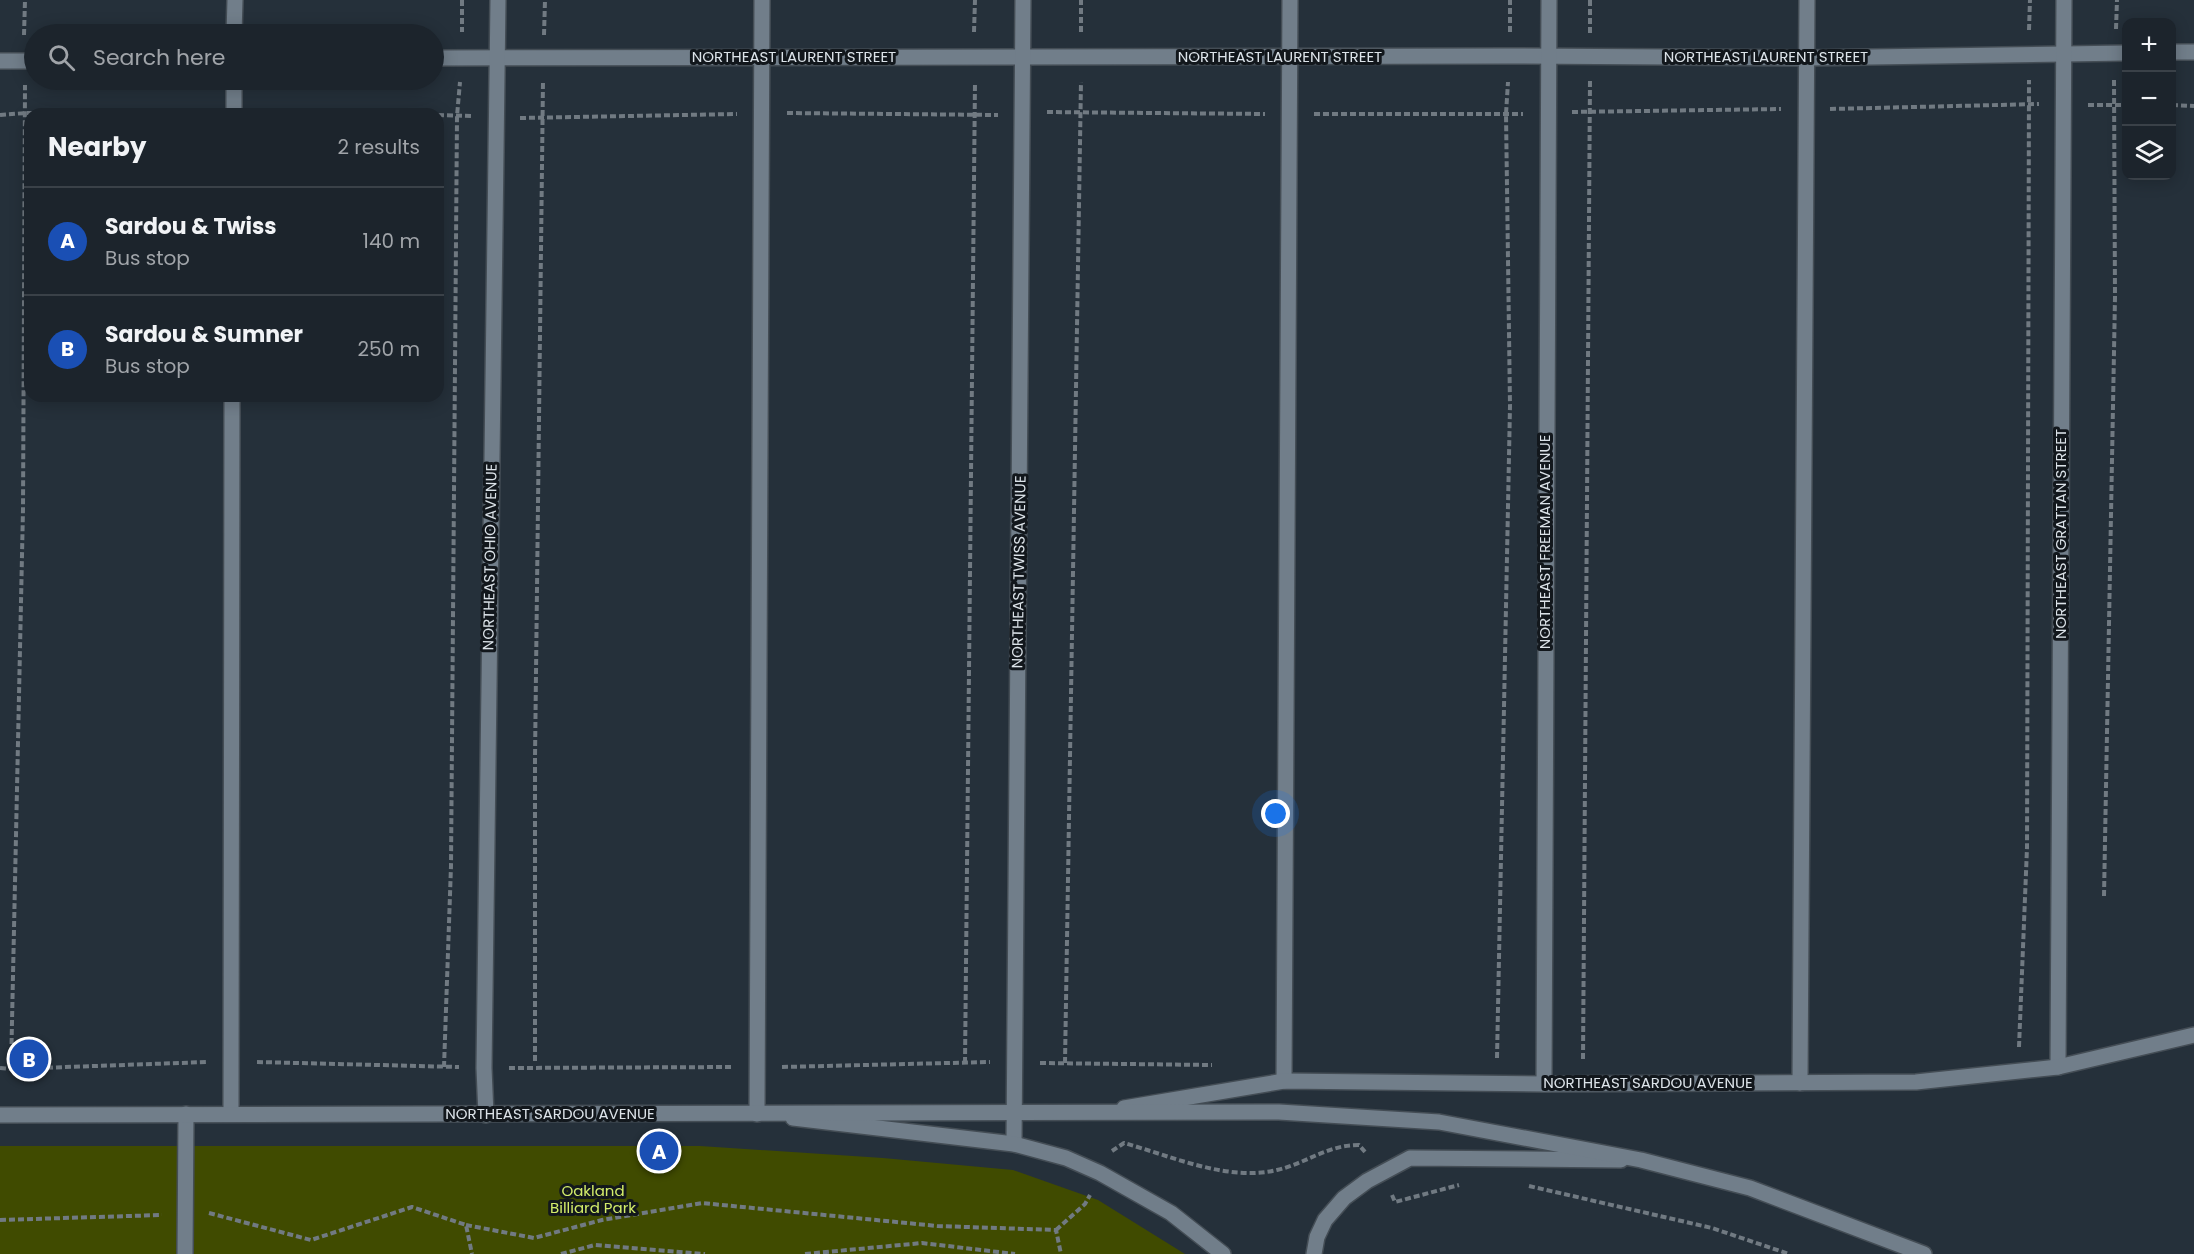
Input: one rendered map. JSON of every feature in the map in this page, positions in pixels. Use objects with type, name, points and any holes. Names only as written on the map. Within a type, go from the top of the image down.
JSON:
[{"type":"street","points":[[234,24],[235,0]]},
{"type":"street","name":"NORTHEAST OHIO AVENUE","points":[[486,1115],[484,1068],[498,0]]},
{"type":"street","points":[[762,0],[757,1114],[1014,1144],[1066,1158],[1100,1173],[1171,1213],[1223,1254]]},
{"type":"street","name":"NORTHEAST TWISS AVENUE","points":[[1014,1144],[1023,0]]},
{"type":"street","points":[[1284,1081],[1290,0]]},
{"type":"street","name":"NORTHEAST FREEMAN AVENUE","points":[[1544,1084],[1550,0]]},
{"type":"street","points":[[1800,1083],[1807,0]]},
{"type":"street","name":"NORTHEAST GRATTAN STREET","points":[[2058,1067],[2064,0]]},
{"type":"street","points":[[2176,52],[2194,52]]},
{"type":"street","name":"NORTHEAST LAURENT STREET","points":[[444,58],[1510,56],[1806,58],[2121,53]]},
{"type":"street","points":[[0,61],[24,61]]},
{"type":"street","points":[[234,90],[234,108]]},
{"type":"street","points":[[231,1114],[229,1061],[232,402]]},
{"type":"street","name":"NORTHEAST SARDOU AVENUE","points":[[1101,1112],[1284,1081],[1544,1084],[1916,1082],[2058,1067],[2194,1035]]},
{"type":"street","name":"NORTHEAST SARDOU AVENUE","points":[[0,1115],[1279,1112],[1439,1122],[1641,1161],[1750,1188],[1924,1254]]},
{"type":"street","points":[[185,1254],[186,1114]]},
{"type":"street","points":[[1314,1254],[1317,1237],[1325,1220],[1344,1198],[1367,1181],[1410,1158],[1641,1161]]},
{"type":"path","points":[[25,0],[27,24]]},
{"type":"path","points":[[444,1067],[451,866],[457,116],[462,58],[462,0]]},
{"type":"path","points":[[535,1061],[535,758],[545,0]]},
{"type":"path","points":[[965,1063],[975,0]]},
{"type":"path","points":[[1497,1065],[1510,406],[1506,114],[1510,56],[1510,0]]},
{"type":"path","points":[[1583,1063],[1590,0]]},
{"type":"path","points":[[2018,1072],[2027,848],[2030,0]]},
{"type":"path","points":[[2104,896],[2114,345],[2113,116],[2121,53],[2117,0]]},
{"type":"path","points":[[26,108],[27,90]]},
{"type":"path","points":[[2176,105],[2194,106]]},
{"type":"path","points":[[1065,1063],[1081,112]]},
{"type":"path","points":[[0,115],[24,113]]},
{"type":"path","points":[[11,1069],[24,317]]},
{"type":"path","points":[[0,1068],[229,1061],[484,1068],[757,1067]]},
{"type":"path","points":[[0,1220],[213,1213],[311,1240],[412,1207],[466,1225],[534,1238],[603,1220],[702,1203],[937,1226],[1056,1230],[1061,1254]]},
{"type":"path","points":[[466,1225],[472,1254]]},
{"type":"path","points":[[806,1254],[922,1243],[1015,1254]]},
{"type":"path","points":[[561,1254],[595,1245],[705,1254]]},
{"type":"green space","name":"Oakland Billiard Park","points":[[0,1146],[700,1146],[883,1158],[1013,1170],[1098,1200],[1185,1254],[0,1254]]},
{"type":"place","name":"Sardou & Sumner","points":[[29,1059]]},
{"type":"place","name":"Sardou & Twiss","points":[[659,1151]]}]
